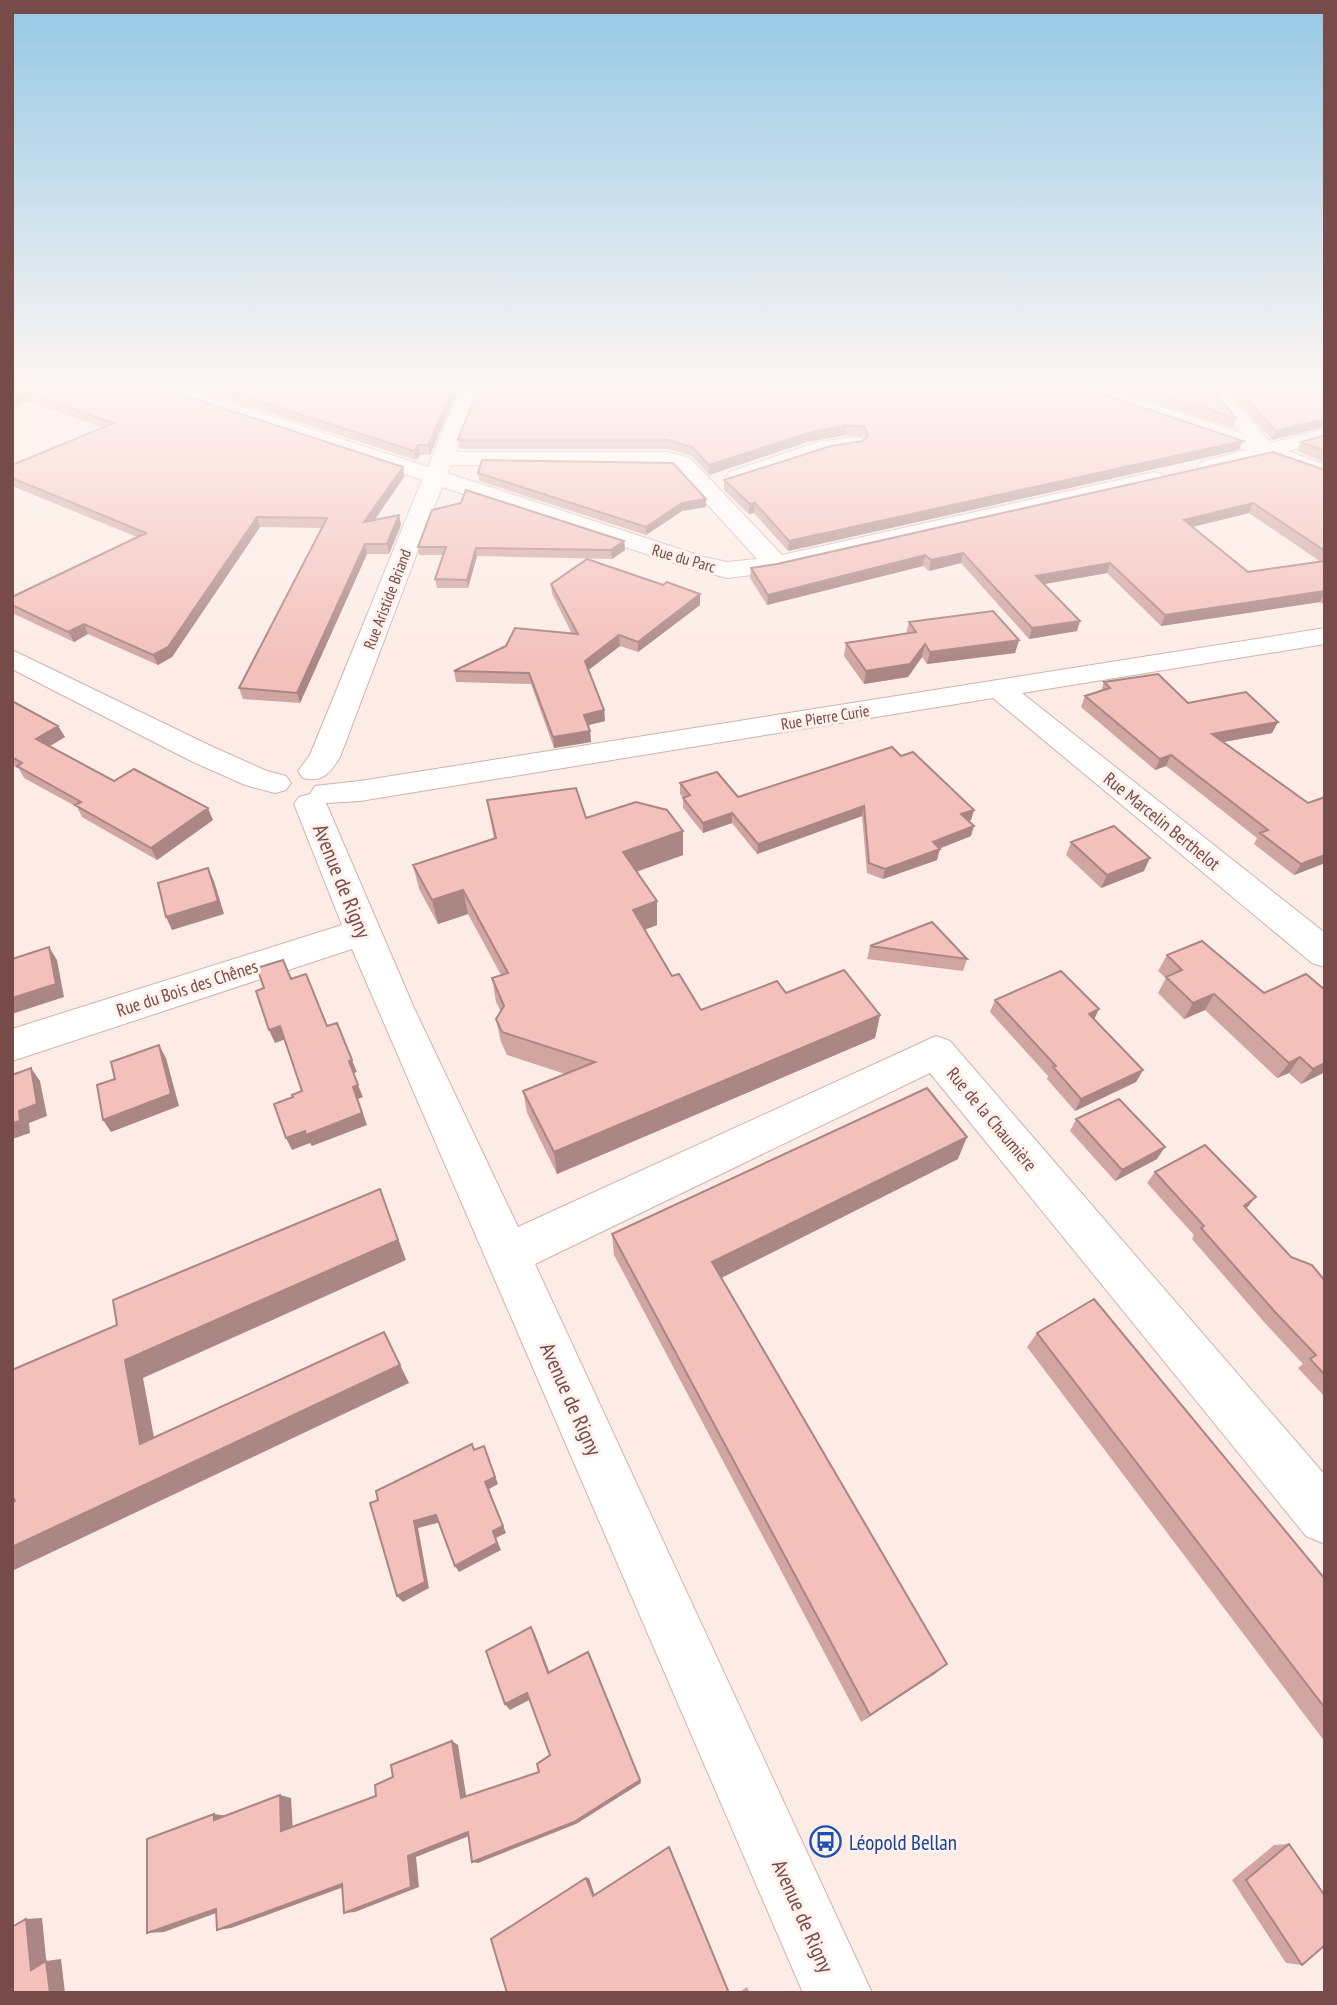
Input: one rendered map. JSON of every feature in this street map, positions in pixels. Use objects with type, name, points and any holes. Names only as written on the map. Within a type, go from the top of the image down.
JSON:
[{"type":"street","name":"Rue Aristide Briand","points":[[317,790],[325,757],[435,479]]},
{"type":"street","name":"Rue du Parc","points":[[468,479],[709,566],[740,569],[776,564],[1155,479]]},
{"type":"street","points":[[695,479],[776,564]]},
{"type":"street","points":[[702,487],[728,479]]},
{"type":"street","name":"Rue Pierre Curie","points":[[12,658],[202,754],[275,783],[271,790],[277,803],[287,806],[317,790],[351,793],[1325,636]]},
{"type":"street","name":"Rue Marcelin Berthelot","points":[[999,689],[1325,953]]},
{"type":"street","name":"Avenue de Rigny","points":[[317,790],[315,811],[318,825],[394,1009],[508,1254],[523,1294],[838,1993]]},
{"type":"street","name":"Rue du Bois des Chênes","points":[[12,1045],[363,932]]},
{"type":"street","name":"Rue de la Chaumière","points":[[508,1254],[936,1052],[1325,1517]]},
{"type":"building","points":[[13,479],[395,479],[364,522],[399,515],[387,544],[365,544],[297,693],[239,688],[327,518],[257,517],[168,647],[153,655],[84,624],[68,632],[12,605],[12,597],[146,533]]},
{"type":"building","points":[[495,479],[687,479],[706,499],[682,503],[646,527]]},
{"type":"building","points":[[1072,479],[789,541],[755,503],[750,504],[724,480]]},
{"type":"building","points":[[1155,479],[1325,479],[1325,551],[1253,503],[1184,520],[1248,572],[1325,561],[1325,591],[1165,615],[1110,563],[1036,576],[1080,621],[1032,628],[963,553],[931,560],[925,555],[768,595],[751,568]]},
{"type":"building","points":[[466,490],[624,541],[611,550],[476,548],[467,580],[435,579],[446,547],[418,547],[432,510],[461,503]]},
{"type":"building","points":[[587,559],[663,585],[667,582],[700,594],[638,642],[619,635],[585,661],[604,710],[584,715],[590,731],[553,737],[529,673],[454,671],[506,646],[515,628],[578,634],[551,584]]},
{"type":"building","points":[[993,611],[1019,640],[930,652],[925,644],[910,664],[866,671],[846,643],[916,632],[909,622]]},
{"type":"building","points":[[1158,674],[1188,703],[1246,692],[1278,722],[1212,734],[1308,803],[1325,797],[1325,855],[1301,864],[1260,833],[1268,830],[1171,755],[1160,759],[1085,696],[1110,688],[1104,682]]},
{"type":"building","points":[[12,701],[58,726],[36,739],[114,781],[134,769],[208,808],[151,848],[75,805],[81,802],[17,766],[22,763],[12,757]]},
{"type":"building","points":[[892,747],[901,756],[913,752],[974,810],[961,814],[974,826],[933,842],[940,849],[885,869],[869,863],[864,806],[758,844],[732,813],[703,823],[683,798],[690,795],[680,783],[717,772],[738,797]]},
{"type":"building","points":[[576,788],[586,818],[636,802],[667,810],[683,831],[623,852],[657,901],[633,910],[672,976],[679,974],[701,1010],[777,981],[786,993],[844,970],[880,1015],[554,1152],[523,1091],[595,1062],[502,1032],[496,1019],[504,1006],[492,978],[508,973],[463,890],[432,900],[413,865],[496,838],[487,800]]},
{"type":"building","points":[[1114,826],[1150,858],[1107,875],[1071,842]]},
{"type":"building","points":[[208,868],[218,901],[166,917],[158,883]]},
{"type":"building","points":[[932,922],[967,959],[870,946]]},
{"type":"building","points":[[1202,941],[1264,993],[1306,974],[1325,990],[1325,1063],[1313,1069],[1300,1057],[1289,1063],[1214,994],[1193,1003],[1166,977],[1182,970],[1167,955]]},
{"type":"building","points":[[49,947],[56,984],[12,998],[12,959]]},
{"type":"building","points":[[283,960],[291,979],[306,974],[327,1026],[337,1023],[352,1060],[349,1061],[358,1085],[353,1087],[362,1113],[306,1135],[305,1131],[286,1138],[274,1104],[302,1091],[280,1026],[269,1030],[256,991],[264,988],[257,968]]},
{"type":"building","points":[[1061,971],[1099,1009],[1089,1014],[1143,1070],[1081,1099],[1053,1067],[1056,1066],[995,1000]]},
{"type":"building","points":[[159,1045],[171,1094],[103,1120],[97,1085],[115,1079],[111,1062]]},
{"type":"building","points":[[31,1068],[37,1104],[19,1111],[20,1121],[12,1123],[12,1075]]},
{"type":"building","points":[[927,1088],[967,1137],[712,1262],[947,1664],[870,1715],[612,1234]]},
{"type":"building","points":[[1119,1099],[1165,1147],[1122,1170],[1076,1119]]},
{"type":"building","points":[[1205,1145],[1256,1197],[1244,1206],[1291,1257],[1312,1265],[1325,1281],[1325,1375],[1310,1359],[1316,1355],[1201,1228],[1204,1226],[1155,1172]]},
{"type":"building","points":[[380,1189],[398,1240],[125,1360],[140,1444],[384,1332],[400,1365],[12,1547],[12,1502],[15,1501],[12,1496],[12,1370],[117,1325],[113,1300]]},
{"type":"building","points":[[1094,1299],[1325,1579],[1325,1708],[1037,1333]]},
{"type":"building","points":[[472,1444],[474,1450],[484,1446],[495,1477],[485,1482],[503,1526],[493,1531],[497,1543],[455,1566],[436,1515],[414,1521],[425,1582],[397,1596],[370,1503],[378,1500],[376,1491]]},
{"type":"building","points":[[531,1627],[548,1673],[588,1652],[640,1780],[574,1822],[472,1862],[468,1832],[408,1856],[411,1887],[344,1913],[342,1884],[217,1930],[216,1909],[147,1933],[147,1839],[214,1814],[214,1820],[280,1795],[281,1831],[376,1796],[375,1785],[393,1777],[391,1765],[452,1741],[461,1798],[539,1772],[537,1764],[550,1755],[527,1693],[505,1704],[486,1651]]},
{"type":"building","points":[[1289,1844],[1325,1896],[1325,1945],[1302,1965],[1246,1880]]},
{"type":"building","points":[[669,1847],[729,1993],[507,1993],[491,1939],[586,1878],[593,1896]]},
{"type":"building","points":[[26,1919],[31,1970],[46,1961],[50,1993],[12,1993],[12,1927]]},
{"type":"place","name":"Léopold Bellan","points":[[826,1842]]}]
